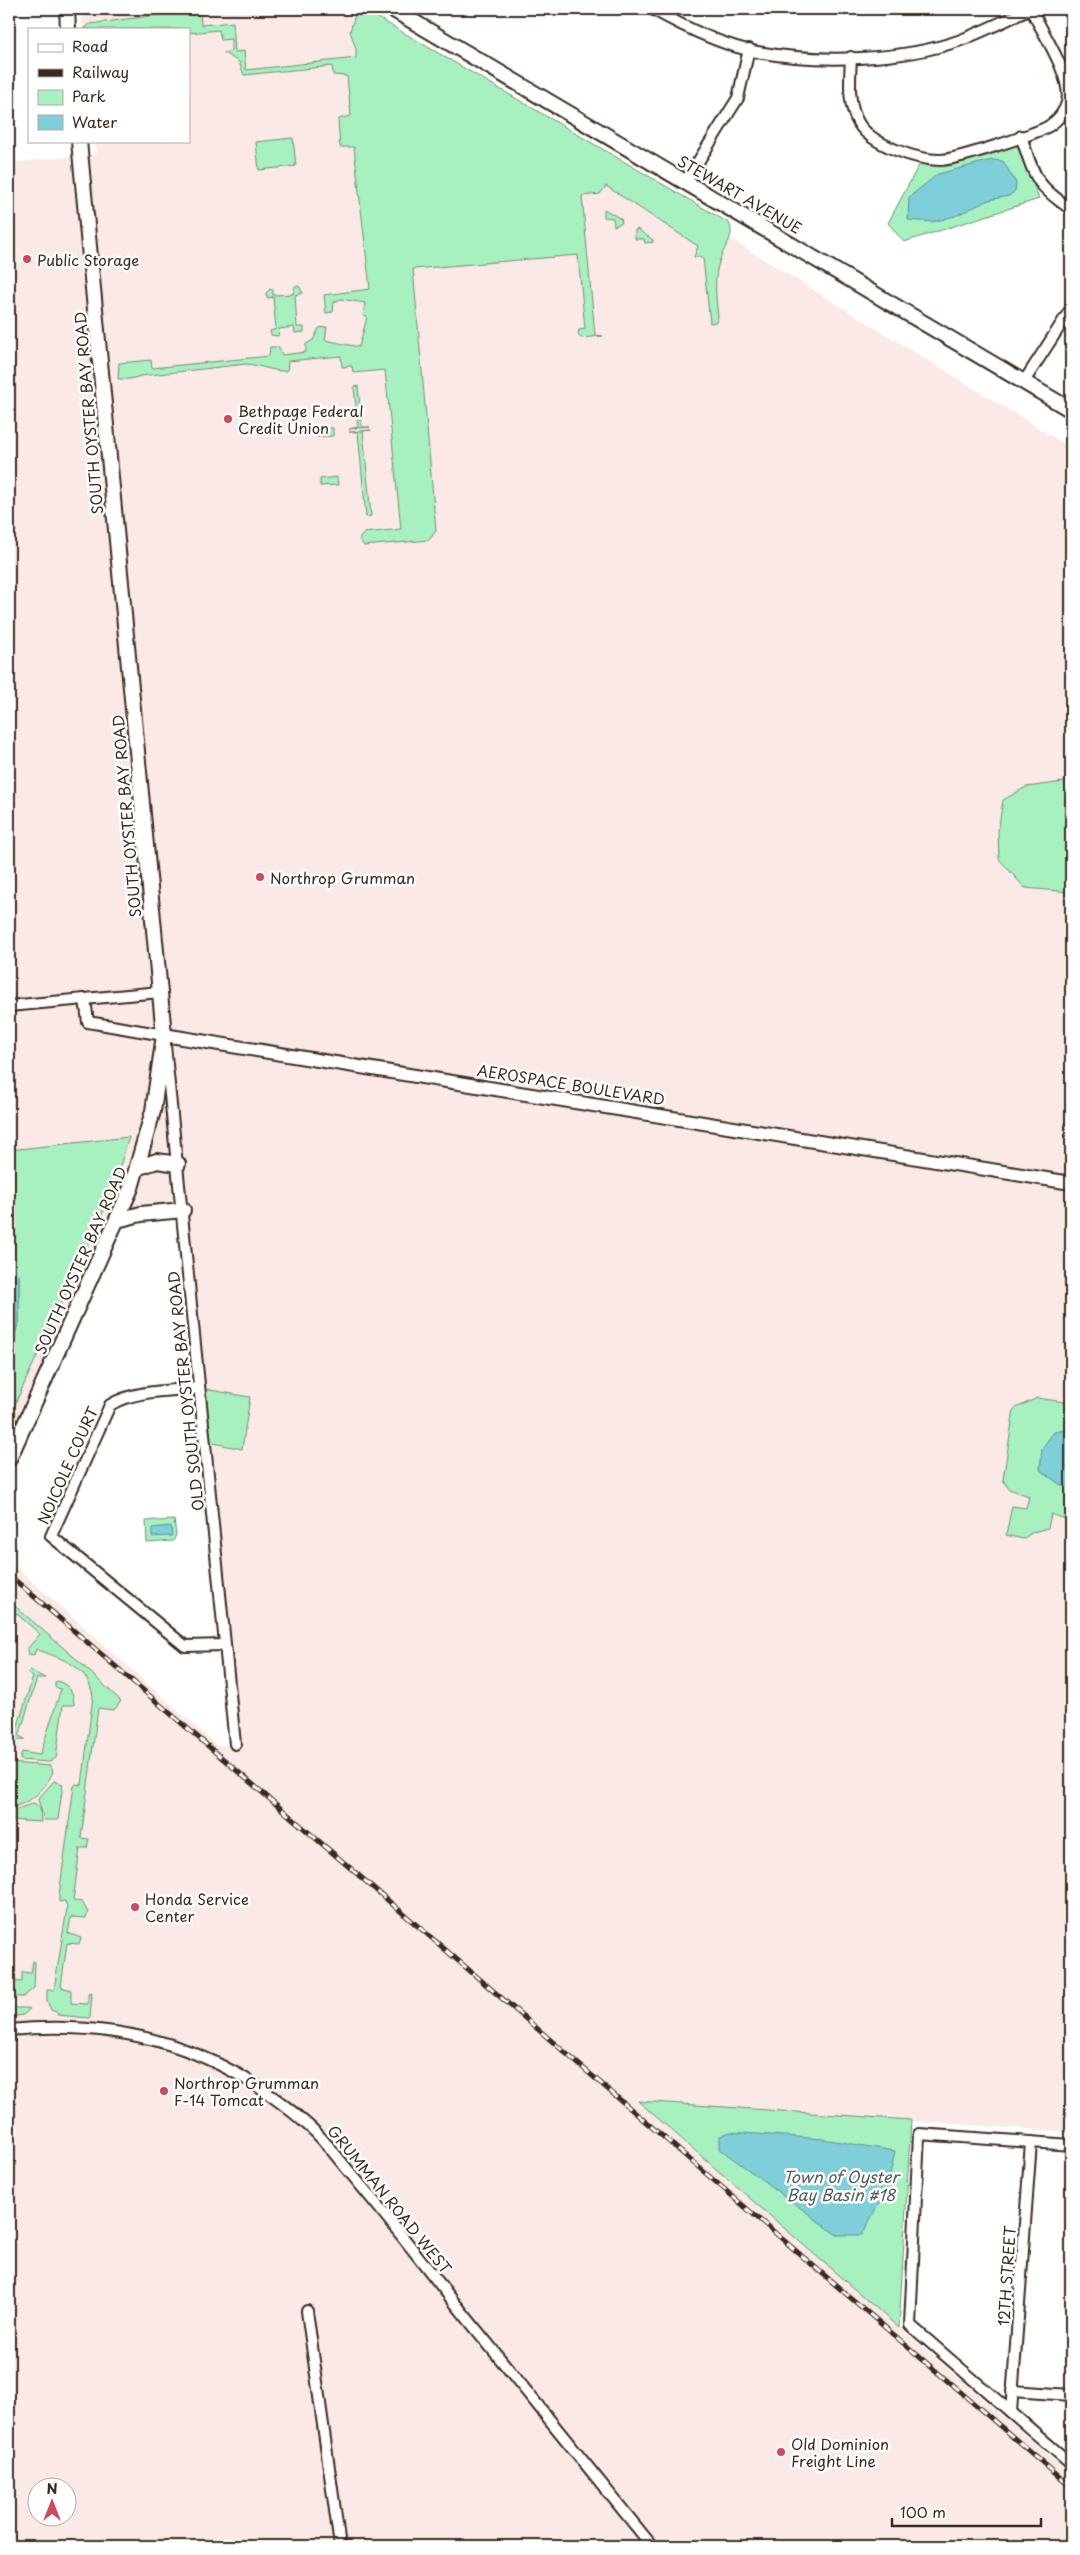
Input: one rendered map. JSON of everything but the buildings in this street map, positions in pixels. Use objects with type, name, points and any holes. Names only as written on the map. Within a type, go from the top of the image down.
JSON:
[{"type":"main road","points":[[67,9],[68,28]]},
{"type":"main road","name":"STEWART AVENUE","points":[[392,9],[1025,380],[1071,410]]},
{"type":"main road","name":"SOUTH OYSTER BAY ROAD","points":[[9,1459],[139,1167],[153,1111],[164,1035],[79,142]]},
{"type":"main road","points":[[139,1167],[157,1160],[178,1164]]},
{"type":"main road","points":[[117,1220],[141,1214],[183,1210]]},
{"type":"street","points":[[654,9],[680,25],[749,50],[786,55],[851,57],[904,54],[934,47],[960,40],[1031,9],[1065,78],[1068,91],[1067,103],[1061,116],[1048,127],[1022,136],[943,160],[907,154],[870,135],[860,126],[853,110],[850,84],[851,57]]},
{"type":"street","points":[[686,181],[738,98],[749,50]]},
{"type":"street","points":[[1022,136],[1035,178],[1045,190],[1071,208]]},
{"type":"street","points":[[1025,380],[1071,309]]},
{"type":"street","points":[[9,1006],[160,992]]},
{"type":"street","name":"AEROSPACE BOULEVARD","points":[[85,999],[88,1022],[1071,1183]]},
{"type":"street","name":"OLD SOUTH OYSTER BAY ROAD","points":[[164,1035],[235,1744]]},
{"type":"street","name":"NOICOLE COURT","points":[[199,1388],[122,1398],[110,1405],[50,1536],[185,1646],[225,1645]]},
{"type":"street","name":"GRUMMAN ROAD WEST","points":[[9,2030],[86,2027],[158,2040],[225,2067],[274,2097],[312,2128],[364,2189],[652,2546]]},
{"type":"street","points":[[1071,2146],[919,2134],[910,2325],[1071,2464]]},
{"type":"street","name":"12TH STREET","points":[[1011,2412],[1031,2142]]},
{"type":"street","points":[[307,2311],[340,2546]]},
{"type":"street","points":[[1012,2391],[1071,2396]]},
{"type":"shaded area","points":[[80,9],[356,9],[1071,448],[1071,2132],[639,2102],[1071,2475],[1071,2546],[9,2546],[9,1561],[218,1746],[231,1745],[180,1217],[106,1223],[9,1435],[9,163],[96,154],[95,142],[190,142],[190,28],[83,28]]},
{"type":"green space","points":[[178,9],[200,9],[201,25],[233,22],[235,52],[244,51],[246,70],[356,58],[356,49],[350,31],[357,9],[363,9],[729,223],[731,228],[730,237],[716,273],[718,317],[716,322],[710,323],[703,258],[694,257],[698,246],[606,186],[600,194],[582,196],[595,335],[603,336],[581,338],[578,335],[579,330],[585,329],[578,255],[413,269],[436,531],[429,540],[364,546],[359,539],[364,533],[401,529],[385,370],[353,373],[352,366],[342,367],[341,356],[288,361],[287,371],[246,364],[118,379],[119,363],[151,360],[152,368],[269,356],[270,347],[279,347],[282,355],[306,352],[306,344],[313,340],[319,328],[327,327],[325,340],[359,347],[367,317],[363,316],[365,303],[341,299],[334,302],[333,312],[326,313],[324,295],[370,289],[354,147],[340,147],[338,120],[351,116],[347,76],[333,75],[332,66],[244,75],[239,62],[224,53],[231,51],[231,39],[221,40],[219,30],[190,33],[190,28],[85,28],[90,24],[172,13]]},
{"type":"green space","points":[[293,138],[296,166],[259,170],[256,142]]},
{"type":"green space","points":[[1018,143],[1039,199],[904,242],[888,223],[920,163],[947,164]]},
{"type":"green space","points":[[604,209],[621,219],[622,223],[614,226],[613,218],[604,217]]},
{"type":"green space","points":[[637,229],[653,240],[653,242],[645,243],[644,239],[635,239],[635,230]]},
{"type":"green space","points":[[295,286],[299,286],[303,293],[295,295],[297,327],[304,327],[304,332],[295,333],[294,327],[279,329],[278,336],[271,335],[270,331],[276,329],[273,297],[267,298],[266,293],[270,289],[273,290],[273,295],[293,294]]},
{"type":"green space","points":[[358,386],[362,427],[370,427],[349,429],[358,427],[354,387]]},
{"type":"green space","points":[[333,428],[333,436],[316,437],[315,429]]},
{"type":"green space","points":[[371,430],[363,431],[371,516],[366,517],[358,432],[349,432]]},
{"type":"green space","points":[[337,477],[338,485],[320,486],[320,479]]},
{"type":"green space","points":[[1071,781],[1071,892],[1025,888],[999,859],[998,831],[1003,800],[1026,787]]},
{"type":"green space","points":[[129,1137],[111,1195],[9,1417],[9,1349],[19,1322],[19,1275],[9,1277],[9,1150]]},
{"type":"green space","points":[[199,1388],[250,1397],[242,1449],[204,1441]]},
{"type":"green space","points":[[1037,1398],[1071,1403],[1071,1521],[1051,1514],[1048,1528],[1033,1532],[1023,1539],[1006,1535],[1012,1506],[1026,1508],[1029,1496],[1009,1489],[1003,1480],[1014,1409]]},
{"type":"green space","points":[[174,1520],[176,1535],[173,1541],[147,1543],[146,1521]]},
{"type":"green space","points":[[9,1601],[74,1657],[121,1701],[114,1710],[98,1708],[81,1838],[89,1839],[87,1848],[80,1848],[73,1901],[82,1902],[88,1912],[86,1918],[71,1917],[68,1933],[81,1938],[79,1944],[67,1943],[61,1987],[71,1990],[71,2003],[88,2004],[88,1994],[92,1993],[90,2018],[57,2015],[58,2013],[51,2010],[47,2001],[47,1990],[54,1990],[67,1908],[65,1901],[59,1902],[59,1895],[74,1786],[76,1784],[82,1785],[93,1696],[90,1685],[85,1677],[72,1665],[36,1649],[34,1655],[28,1654],[28,1648],[40,1634],[9,1607]]},
{"type":"green space","points":[[30,1670],[45,1678],[37,1678],[19,1736],[25,1739],[9,1740],[9,1733],[15,1735],[33,1677],[27,1673]]},
{"type":"green space","points":[[58,1681],[66,1685],[70,1690],[74,1705],[63,1705],[56,1758],[50,1762],[20,1760],[22,1752],[40,1755],[61,1689],[55,1687],[55,1682]]},
{"type":"green space","points":[[9,1763],[51,1766],[53,1772],[36,1796],[24,1803],[9,1808]]},
{"type":"green space","points":[[54,1781],[63,1784],[58,1820],[44,1820],[38,1799]]},
{"type":"green space","points":[[34,1803],[40,1808],[41,1822],[9,1820],[9,1812]]},
{"type":"green space","points":[[33,1961],[35,1962],[34,1988],[23,1997],[9,1997],[9,1981],[22,1982],[22,1972],[31,1973]]},
{"type":"green space","points":[[9,2008],[30,2009],[23,2015],[9,2017]]},
{"type":"green space","points":[[638,2101],[911,2120],[899,2328]]},
{"type":"water","points":[[992,160],[1003,161],[1016,183],[1015,191],[1009,196],[989,200],[955,216],[933,222],[908,220],[909,197],[938,174]]},
{"type":"water","points":[[19,1274],[19,1323],[9,1349],[9,1277]]},
{"type":"water","points":[[1071,1429],[1071,1486],[1062,1486],[1040,1470],[1042,1448],[1054,1432]]},
{"type":"water","points":[[171,1526],[172,1536],[152,1537],[152,1528]]},
{"type":"water","name":"Town of Oyster Bay Basin #18","points":[[730,2132],[823,2139],[895,2151],[887,2188],[862,2235],[837,2235],[720,2149],[720,2136]]},
{"type":"railway","points":[[9,1575],[1071,2487]]},
{"type":"place","name":"Public Storage","points":[[27,259]]},
{"type":"place","name":"Bethpage Federal Credit Union","points":[[228,419]]},
{"type":"place","name":"Northrop Grumman","points":[[260,877]]},
{"type":"place","name":"Honda Service Center","points":[[135,1907]]},
{"type":"place","name":"Northrop Grumman F-14 Tomcat","points":[[164,2091]]},
{"type":"place","name":"Old Dominion Freight Line","points":[[781,2452]]}]
